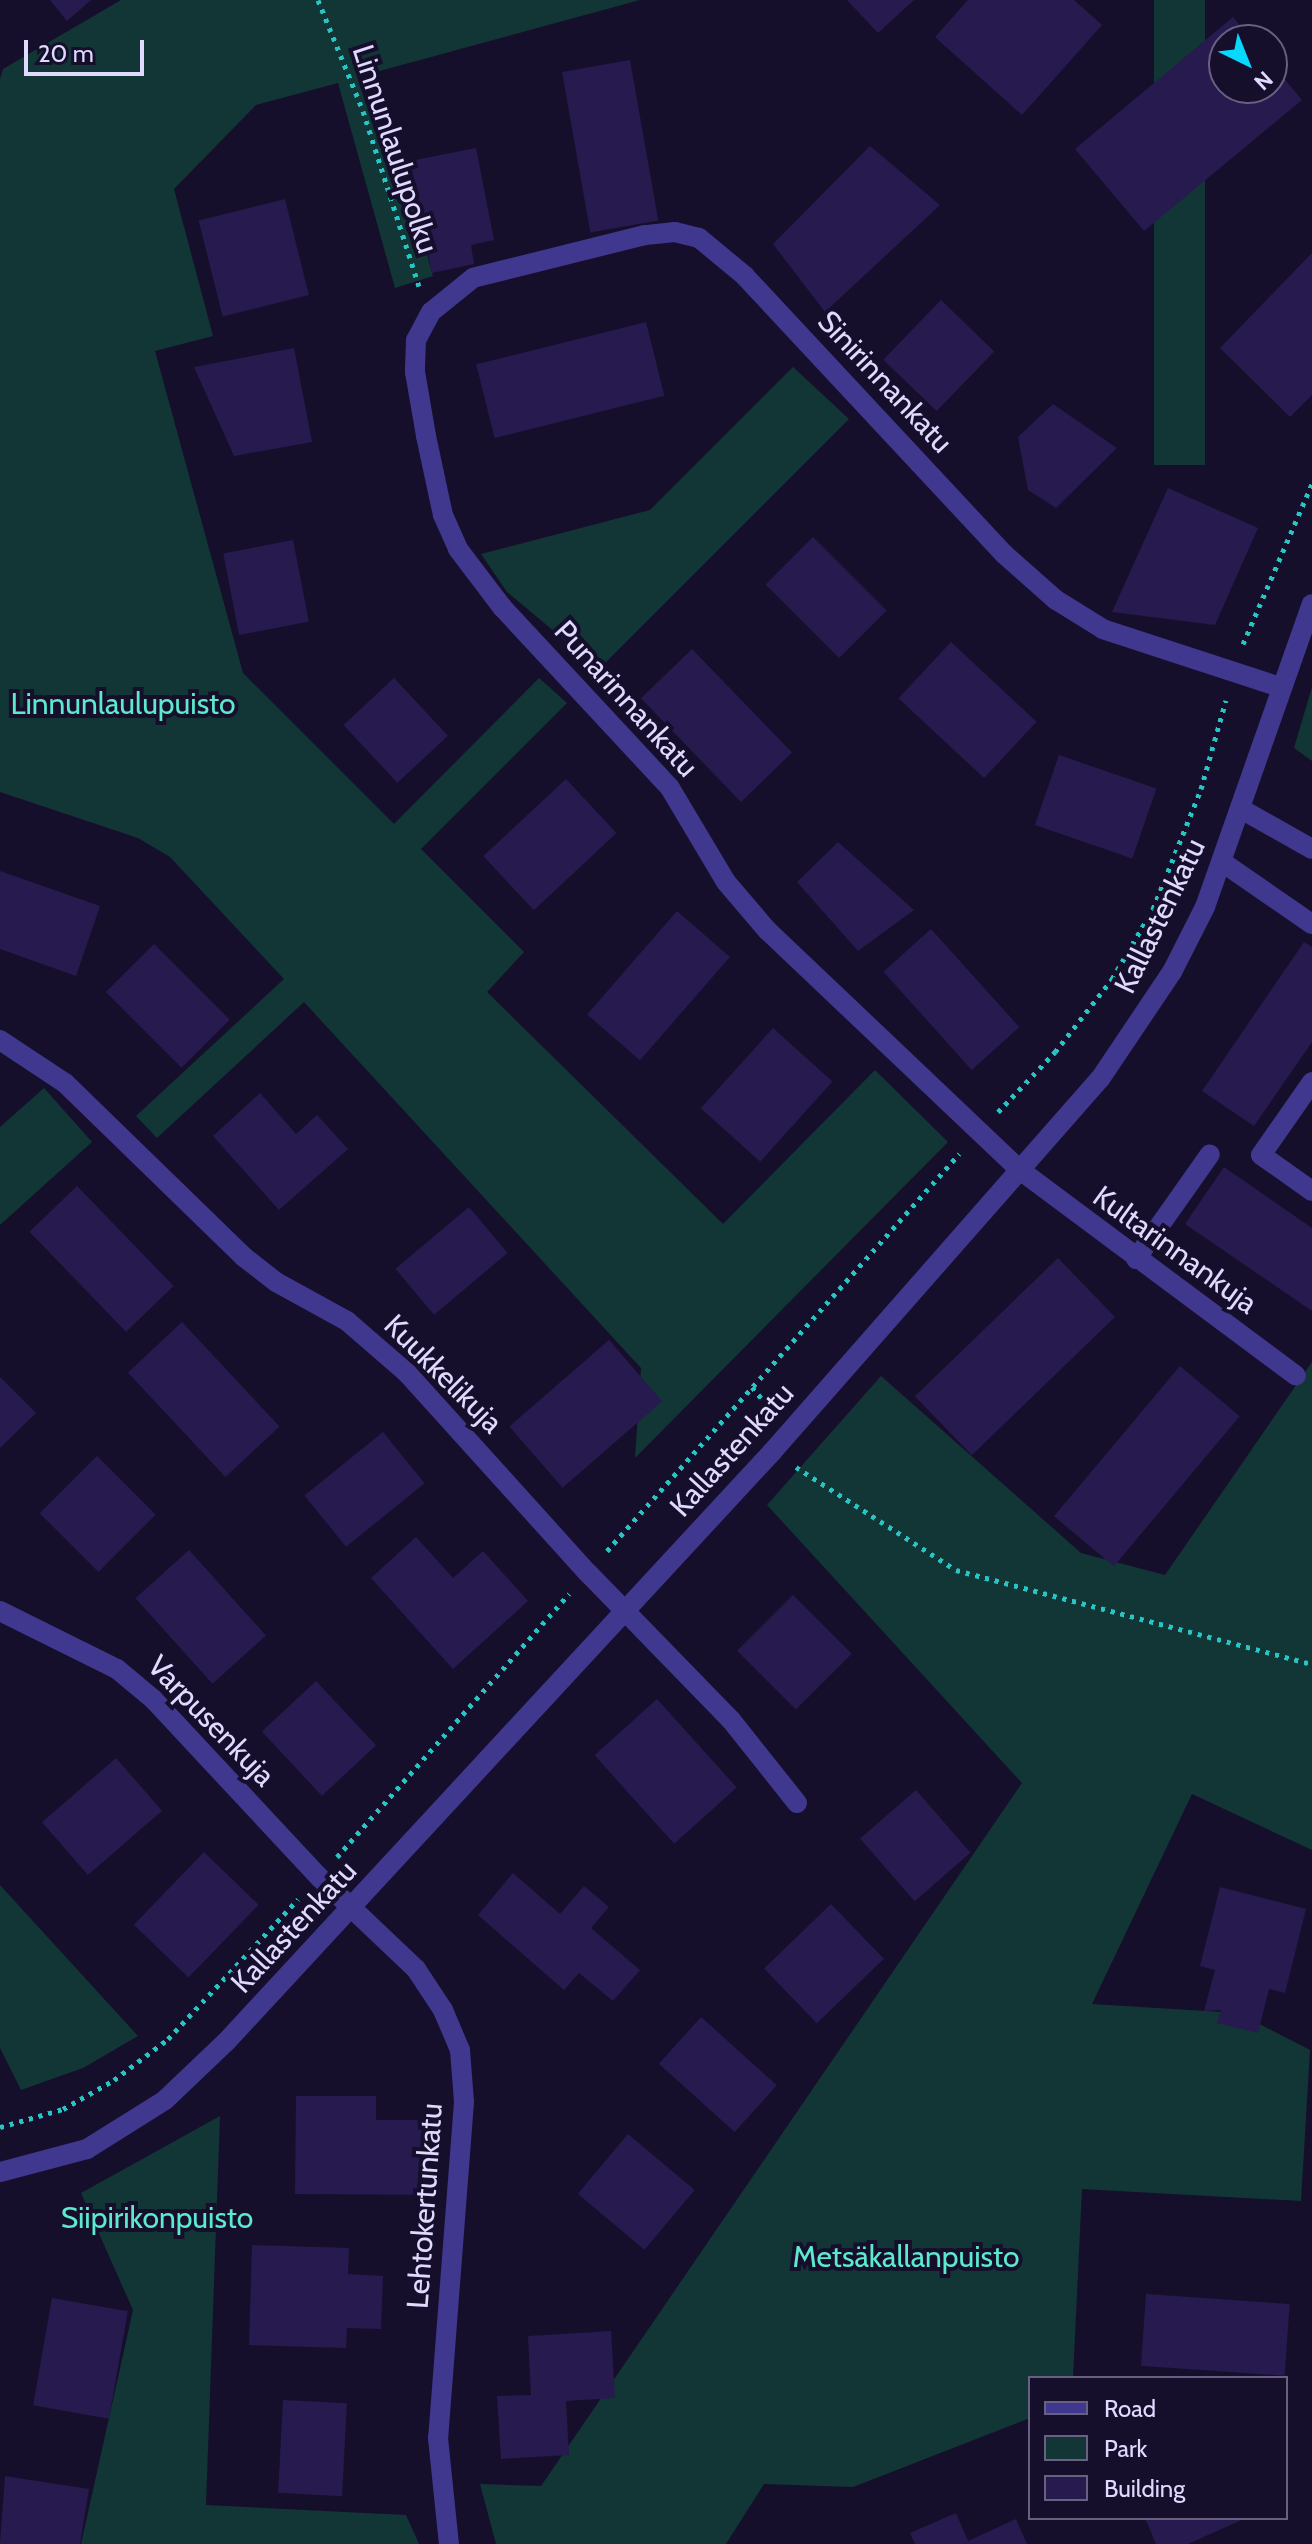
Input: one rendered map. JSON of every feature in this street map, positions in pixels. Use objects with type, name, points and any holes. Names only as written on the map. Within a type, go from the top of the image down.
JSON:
[{"type":"street","name":"Sinirinnankatu","points":[[431,312],[473,278],[645,235],[675,232],[699,238],[745,276],[1004,554],[1056,600],[1103,629],[1280,687]]},
{"type":"street","name":"Punarinnankatu","points":[[431,312],[416,340],[415,372],[443,515],[458,549],[502,607],[670,788],[726,882],[767,930],[1020,1170]]},
{"type":"street","name":"Kallastenkatu","points":[[0,2172],[87,2149],[165,2100],[354,1908],[772,1452],[1020,1170],[1134,1031],[1172,972],[1222,862],[1280,687],[1312,604]]},
{"type":"street","points":[[1241,809],[1312,849]]},
{"type":"street","points":[[1222,862],[1312,924]]},
{"type":"street","name":"Kuukkelikuja","points":[[0,1040],[65,1083],[244,1257],[379,1346],[588,1573],[731,1720],[797,1803]]},
{"type":"street","points":[[1312,1082],[1261,1155],[1312,1191]]},
{"type":"street","points":[[1136,1259],[1210,1154]]},
{"type":"street","name":"Kultarinnankuja","points":[[1020,1170],[1296,1376]]},
{"type":"street","name":"Varpusenkuja","points":[[0,1611],[129,1679],[319,1877],[354,1908]]},
{"type":"street","name":"Lehtokertunkatu","points":[[354,1908],[416,1969],[443,2010],[460,2050],[464,2102],[438,2438],[449,2544]]},
{"type":"path","name":"Linnunlaulupolku","points":[[318,0],[363,111],[411,268],[431,312]]},
{"type":"path","points":[[0,2127],[63,2109],[114,2080],[168,2039],[319,1877],[980,1131],[1055,1052],[1103,992],[1153,909],[1201,789],[1233,672],[1312,484]]},
{"type":"path","points":[[772,1452],[956,1570],[1312,1664]]},
{"type":"green space","name":"Linnunlaulupuisto","points":[[121,0],[640,0],[376,72],[433,276],[395,288],[338,83],[256,105],[174,189],[213,336],[155,351],[243,673],[394,824],[539,678],[567,703],[421,849],[524,952],[487,992],[723,1224],[875,1070],[948,1142],[635,1458],[641,1368],[304,1002],[157,1138],[136,1116],[284,979],[170,857],[138,838],[0,792],[0,79],[3,69]]},
{"type":"green space","points":[[1154,0],[1205,0],[1205,465],[1154,465]]},
{"type":"green space","points":[[793,367],[849,419],[599,669],[507,592],[481,554],[650,510]]},
{"type":"green space","points":[[1312,687],[1312,761],[1294,748]]},
{"type":"green space","points":[[44,1088],[92,1142],[0,1225],[0,1127]]},
{"type":"green space","name":"Metsäkallanpuisto","points":[[1312,1362],[1312,1850],[1192,1794],[1092,2004],[1238,2013],[1310,2050],[1301,2201],[1082,2189],[1073,2376],[1028,2376],[1028,2419],[853,2487],[764,2484],[726,2544],[496,2544],[480,2484],[541,2486],[1022,1783],[767,1505],[881,1376],[1081,1553],[1165,1575]]},
{"type":"green space","points":[[0,1885],[138,2036],[83,2068],[21,2090],[0,2048]]},
{"type":"green space","name":"Siipirikonpuisto","points":[[220,2116],[206,2505],[406,2515],[419,2544],[81,2544],[133,2310],[81,2193]]},
{"type":"building","points":[[50,0],[91,0],[67,21]]},
{"type":"building","points":[[847,0],[914,0],[878,33]]},
{"type":"building","points":[[968,0],[1074,0],[1102,25],[1022,115],[935,37]]},
{"type":"building","points":[[1233,17],[1239,24],[1225,24]]},
{"type":"building","points":[[1208,38],[1208,104],[1288,104],[1288,83],[1302,100],[1144,231],[1075,149]]},
{"type":"building","points":[[630,60],[658,221],[590,233],[562,72]]},
{"type":"building","points":[[870,146],[940,205],[825,312],[773,244]]},
{"type":"building","points":[[476,148],[494,240],[471,245],[474,264],[432,273],[410,161]]},
{"type":"building","points":[[285,199],[309,295],[223,317],[199,221]]},
{"type":"building","points":[[1312,253],[1312,395],[1290,417],[1220,348]]},
{"type":"building","points":[[941,300],[994,351],[937,411],[883,360]]},
{"type":"building","points":[[646,322],[664,396],[495,438],[476,364]]},
{"type":"building","points":[[294,348],[312,442],[234,456],[194,367]]},
{"type":"building","points":[[1053,404],[1117,448],[1056,508],[1028,490],[1018,437]]},
{"type":"building","points":[[1168,488],[1258,528],[1215,625],[1112,612]]},
{"type":"building","points":[[813,537],[887,611],[839,658],[766,584]]},
{"type":"building","points":[[293,540],[309,621],[239,635],[223,554]]},
{"type":"building","points":[[951,642],[1037,722],[984,778],[898,698]]},
{"type":"building","points":[[692,649],[792,753],[741,802],[641,698]]},
{"type":"building","points":[[394,678],[448,736],[397,783],[344,725]]},
{"type":"building","points":[[1059,755],[1156,789],[1132,859],[1035,825]]},
{"type":"building","points":[[566,779],[616,833],[534,910],[483,856]]},
{"type":"building","points":[[838,842],[914,910],[858,951],[797,882]]},
{"type":"building","points":[[0,871],[100,906],[76,976],[0,949]]},
{"type":"building","points":[[677,911],[730,957],[640,1060],[587,1014]]},
{"type":"building","points":[[931,929],[1019,1027],[972,1070],[883,972]]},
{"type":"building","points":[[1304,942],[1312,947],[1312,1042],[1254,1126],[1202,1091]]},
{"type":"building","points":[[154,944],[230,1020],[182,1068],[106,992]]},
{"type":"building","points":[[773,1028],[832,1082],[760,1162],[701,1108]]},
{"type":"building","points":[[260,1093],[296,1134],[317,1115],[348,1149],[279,1210],[213,1136]]},
{"type":"building","points":[[1224,1167],[1312,1228],[1312,1311],[1185,1224]]},
{"type":"building","points":[[77,1186],[174,1286],[126,1332],[30,1232]]},
{"type":"building","points":[[469,1207],[508,1253],[434,1315],[395,1269]]},
{"type":"building","points":[[1058,1258],[1115,1317],[972,1455],[915,1396]]},
{"type":"building","points":[[182,1322],[280,1427],[225,1477],[128,1372]]},
{"type":"building","points":[[609,1340],[662,1401],[563,1488],[509,1427]]},
{"type":"building","points":[[1180,1366],[1240,1416],[1114,1566],[1054,1516]]},
{"type":"building","points":[[0,1377],[36,1413],[0,1448]]},
{"type":"building","points":[[383,1432],[425,1483],[346,1547],[305,1496]]},
{"type":"building","points":[[97,1456],[156,1515],[98,1572],[40,1513]]},
{"type":"building","points":[[416,1537],[453,1578],[483,1551],[528,1601],[453,1669],[371,1578]]},
{"type":"building","points":[[189,1550],[266,1635],[212,1684],[135,1598]]},
{"type":"building","points":[[793,1595],[852,1654],[796,1710],[737,1651]]},
{"type":"building","points":[[316,1681],[376,1745],[322,1796],[262,1731]]},
{"type":"building","points":[[657,1699],[737,1787],[674,1844],[595,1755]]},
{"type":"building","points":[[116,1758],[162,1811],[88,1875],[42,1822]]},
{"type":"building","points":[[916,1790],[970,1853],[915,1901],[860,1839]]},
{"type":"building","points":[[204,1852],[259,1905],[189,1977],[134,1925]]},
{"type":"building","points":[[513,1873],[560,1914],[584,1886],[609,1907],[591,1928],[640,1970],[613,2001],[579,1973],[564,1990],[478,1915]]},
{"type":"building","points":[[1220,1887],[1306,1909],[1285,1993],[1269,1989],[1258,2033],[1217,2023],[1221,2010],[1204,2011],[1215,1970],[1200,1966]]},
{"type":"building","points":[[831,1904],[884,1959],[817,2023],[764,1969]]},
{"type":"building","points":[[701,2017],[777,2085],[735,2132],[659,2064]]},
{"type":"building","points":[[296,2096],[376,2096],[376,2120],[435,2120],[435,2195],[295,2194]]},
{"type":"building","points":[[628,2134],[695,2190],[645,2250],[578,2194]]},
{"type":"building","points":[[252,2245],[349,2248],[348,2274],[383,2276],[381,2329],[347,2328],[346,2348],[249,2345]]},
{"type":"building","points":[[1146,2294],[1290,2304],[1285,2376],[1141,2366]]},
{"type":"building","points":[[52,2298],[128,2311],[109,2419],[33,2405]]},
{"type":"building","points":[[611,2331],[615,2398],[566,2401],[569,2455],[501,2459],[497,2396],[531,2395],[528,2336]]},
{"type":"building","points":[[283,2400],[347,2403],[342,2496],[278,2493]]},
{"type":"building","points":[[5,2476],[89,2489],[80,2544],[0,2544]]},
{"type":"building","points":[[956,2513],[968,2541],[1016,2519],[1027,2544],[915,2544],[910,2533]]},
{"type":"building","points":[[1146,2520],[1242,2520],[1188,2544],[1156,2544]]}]
